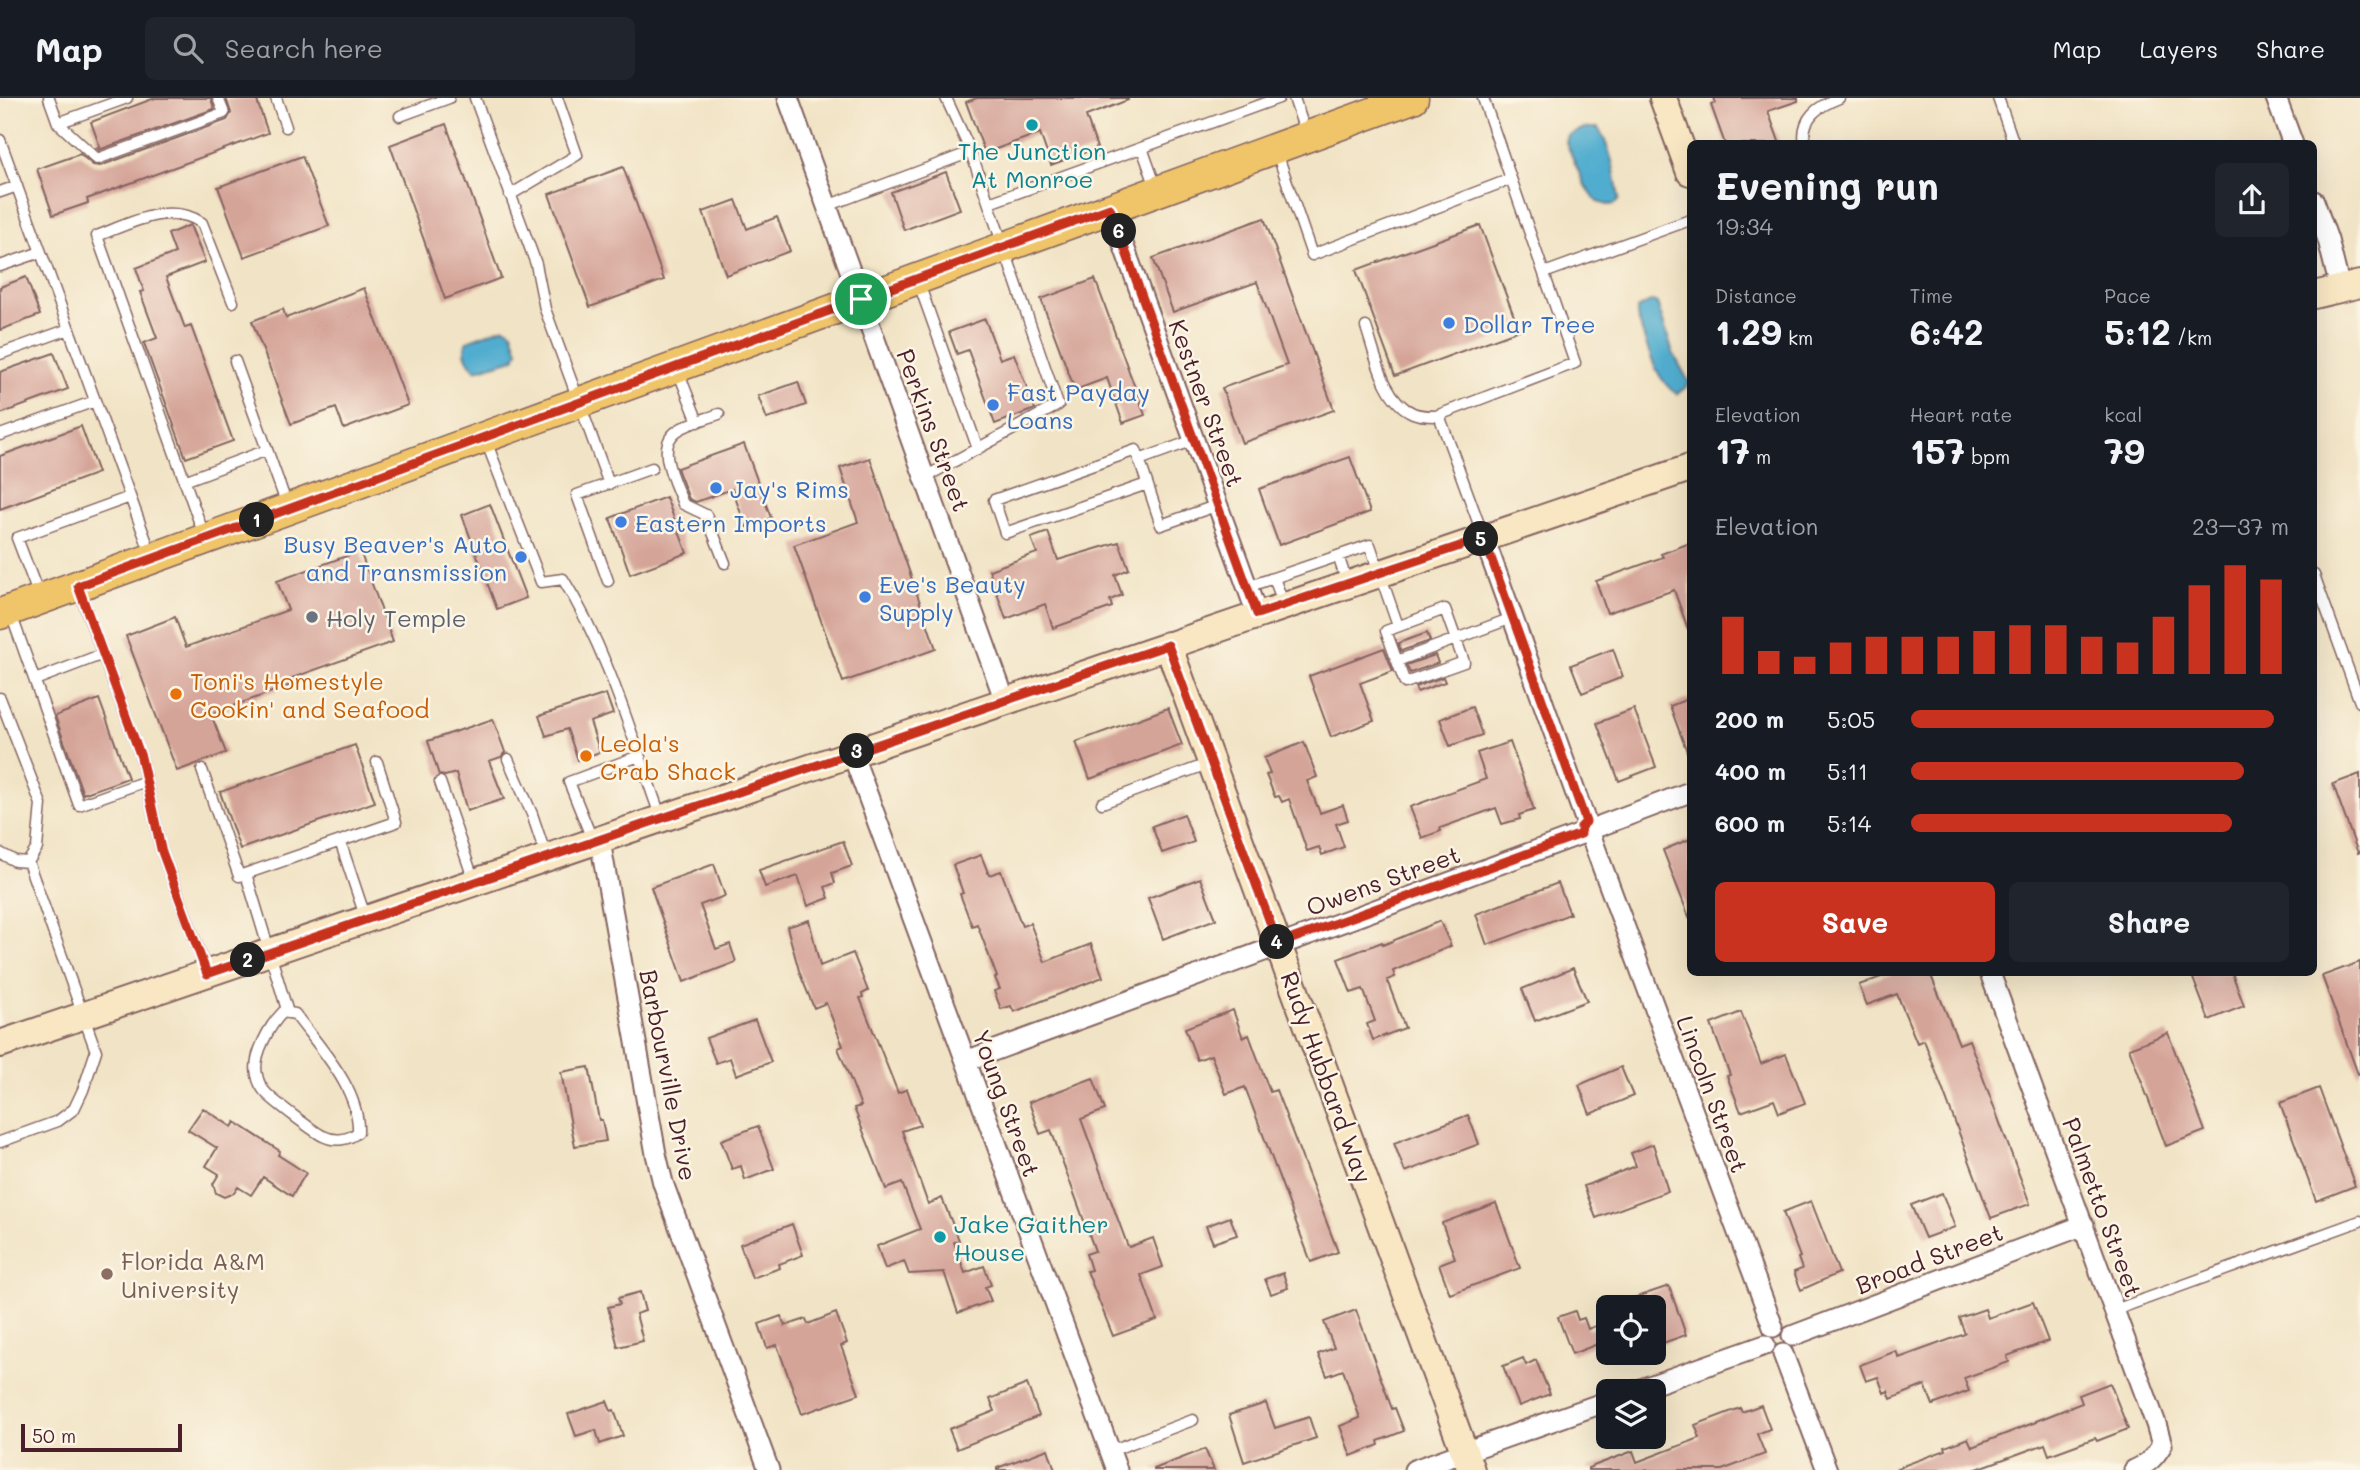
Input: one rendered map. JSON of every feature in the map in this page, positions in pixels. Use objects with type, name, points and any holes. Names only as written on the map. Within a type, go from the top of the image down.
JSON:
[{"type":"main road","points":[[1663,98],[1687,164]]},
{"type":"main road","points":[[5,612],[1402,100]]},
{"type":"main road","points":[[2317,294],[2350,286]]},
{"type":"main road","points":[[0,1044],[1687,469]]},
{"type":"main road","name":"Rudy Hubbard Way","points":[[1168,645],[1468,1461]]},
{"type":"street","name":"Perkins Street","points":[[788,98],[1005,701]]},
{"type":"street","points":[[2276,98],[2292,140]]},
{"type":"street","name":"Kestner Street","points":[[1110,208],[1257,614]]},
{"type":"street","points":[[2317,209],[2350,286]]},
{"type":"street","name":"Lincoln Street","points":[[1484,538],[1589,831],[1773,1327]]},
{"type":"street","name":"Young Street","points":[[852,753],[1117,1470]]},
{"type":"street","name":"Owens Street","points":[[966,1061],[1687,793]]},
{"type":"street","name":"Barbourville Drive","points":[[596,842],[663,1183],[769,1470]]},
{"type":"street","name":"Palmetto Street","points":[[1991,976],[2156,1424],[2162,1445],[2147,1465],[2134,1470]]},
{"type":"street","name":"Broad Street","points":[[1792,1336],[2084,1225]]},
{"type":"street","points":[[1773,1327],[1784,1327],[1792,1336],[1791,1346],[1783,1354],[1772,1353],[1765,1345],[1766,1335],[1773,1327]]},
{"type":"street","points":[[1666,1380],[1765,1345]]},
{"type":"street","points":[[1783,1354],[1826,1470]]},
{"type":"street","points":[[1414,1470],[1468,1461],[1596,1406]]},
{"type":"lane","points":[[49,98],[58,123],[97,159],[223,113],[218,98]]},
{"type":"lane","points":[[58,123],[127,98]]},
{"type":"lane","points":[[276,98],[286,127]]},
{"type":"lane","points":[[400,116],[449,98]]},
{"type":"lane","points":[[475,98],[536,264],[545,309],[609,484]]},
{"type":"lane","points":[[510,195],[577,155],[557,98]]},
{"type":"lane","points":[[925,477],[1058,405],[971,152],[946,98]]},
{"type":"lane","points":[[989,203],[1279,98]]},
{"type":"lane","points":[[1294,98],[1307,136]]},
{"type":"lane","points":[[1366,327],[1384,378],[1400,406],[1416,415],[1439,415],[1575,363],[1483,98]]},
{"type":"lane","points":[[1804,140],[1803,135],[1812,112],[1839,98]]},
{"type":"lane","points":[[1998,98],[2013,140]]},
{"type":"lane","points":[[0,140],[152,558]]},
{"type":"lane","points":[[1142,148],[1158,191]]},
{"type":"lane","points":[[1275,148],[1312,255],[1511,179]]},
{"type":"lane","points":[[827,206],[971,152]]},
{"type":"lane","points":[[0,192],[17,186]]},
{"type":"lane","points":[[205,539],[97,236],[158,215],[173,214],[194,218],[202,223],[233,302]]},
{"type":"lane","points":[[1544,273],[1687,221]]},
{"type":"lane","points":[[0,266],[40,252]]},
{"type":"lane","points":[[917,279],[978,449]]},
{"type":"lane","points":[[0,354],[69,329]]},
{"type":"lane","points":[[235,361],[288,509]]},
{"type":"lane","points":[[677,367],[698,422]]},
{"type":"lane","points":[[0,435],[95,401]]},
{"type":"lane","points":[[719,414],[678,430],[669,438],[666,455],[683,504],[706,515],[725,563]]},
{"type":"lane","points":[[1439,415],[1484,538]]},
{"type":"lane","points":[[485,437],[541,582],[563,579],[582,609],[608,669],[662,819]]},
{"type":"lane","points":[[1139,460],[1194,440]]},
{"type":"lane","points":[[184,481],[267,450]]},
{"type":"lane","points":[[1147,484],[1005,533],[994,500],[1136,450],[1161,525],[1218,505]]},
{"type":"lane","points":[[608,581],[577,495],[652,468]]},
{"type":"lane","points":[[40,600],[17,538],[130,497]]},
{"type":"lane","points":[[1247,587],[1370,545],[1398,626]]},
{"type":"lane","points":[[1338,556],[1348,584]]},
{"type":"lane","points":[[1274,578],[1284,605]]},
{"type":"lane","points":[[2317,583],[2360,702]]},
{"type":"lane","points":[[78,586],[141,757],[161,849],[207,974]]},
{"type":"lane","points":[[1445,609],[1455,639],[1464,662],[1405,683],[1386,631],[1445,609]]},
{"type":"lane","points":[[5,612],[35,680],[79,805],[146,781]]},
{"type":"lane","points":[[1397,661],[1512,618]]},
{"type":"lane","points":[[35,680],[103,654]]},
{"type":"lane","points":[[0,698],[41,804],[37,848],[28,862]]},
{"type":"lane","points":[[596,842],[569,782],[639,756]]},
{"type":"lane","points":[[508,759],[532,814],[547,859]]},
{"type":"lane","points":[[202,770],[239,876],[396,822],[377,762]]},
{"type":"lane","points":[[1102,803],[1211,763]]},
{"type":"lane","points":[[440,782],[474,883]]},
{"type":"lane","points":[[340,841],[366,920]]},
{"type":"lane","points":[[0,853],[15,861],[28,862]]},
{"type":"lane","points":[[0,1142],[58,1121],[74,1109],[96,1051],[28,862]]},
{"type":"lane","points":[[246,874],[288,1013]]},
{"type":"lane","points":[[283,1012],[288,1013],[295,1014],[346,1084],[359,1119],[358,1132],[351,1138],[323,1137],[266,1093],[260,1083],[256,1072],[258,1058],[271,1025],[283,1012]]},
{"type":"lane","points":[[2115,1310],[2360,1221]]},
{"type":"lane","points":[[1110,1451],[1193,1420]]},
{"type":"water","points":[[1585,128],[1598,128],[1607,145],[1619,199],[1615,204],[1597,202],[1584,184],[1566,142],[1568,135]]},
{"type":"water","points":[[1652,301],[1657,303],[1673,353],[1687,378],[1686,387],[1677,394],[1669,388],[1657,370],[1637,316],[1637,309]]},
{"type":"water","points":[[504,327],[512,332],[518,351],[514,359],[475,370],[466,356],[467,341]]},
{"type":"building","points":[[155,98],[211,98],[214,109],[99,150],[96,148],[100,147],[91,122]]},
{"type":"building","points":[[226,98],[256,98],[268,133],[87,199],[88,203],[53,215],[37,169],[80,154],[93,165],[100,166],[227,120],[231,113]]},
{"type":"building","name":"The Junction At Monroe","points":[[977,98],[1128,100],[1086,116],[1097,148],[1051,165],[1040,133],[985,153],[966,102]]},
{"type":"building","points":[[1714,98],[1798,98],[1798,101],[1768,111],[1779,140],[1724,140],[1711,105],[1716,103]]},
{"type":"building","points":[[446,124],[501,278],[445,299],[390,145]]},
{"type":"building","points":[[302,156],[329,226],[244,257],[218,187]]},
{"type":"building","points":[[623,167],[664,280],[590,307],[549,194]]},
{"type":"building","points":[[946,172],[960,209],[904,230],[891,192]]},
{"type":"building","points":[[736,200],[747,229],[777,217],[790,251],[726,275],[703,212]]},
{"type":"building","points":[[1264,218],[1334,410],[1242,443],[1222,388],[1287,365],[1257,282],[1173,312],[1153,258]]},
{"type":"building","points":[[190,225],[205,262],[166,277],[185,328],[191,326],[233,441],[186,458],[144,343],[157,338],[140,292],[144,291],[136,268],[175,253],[168,234]]},
{"type":"building","points":[[1480,225],[1519,330],[1395,376],[1356,270]]},
{"type":"building","points":[[26,277],[40,315],[0,330],[0,287]]},
{"type":"building","points":[[1095,279],[1145,415],[1123,423],[1107,378],[1075,390],[1041,299]]},
{"type":"building","points":[[364,288],[408,405],[344,429],[336,408],[291,424],[252,321],[283,309],[286,318]]},
{"type":"building","points":[[985,319],[1000,359],[1014,354],[1035,409],[995,424],[968,350],[957,354],[949,332]]},
{"type":"building","points":[[54,353],[68,389],[0,414],[0,372]]},
{"type":"building","points":[[798,382],[806,405],[767,419],[758,396]]},
{"type":"building","points":[[81,426],[98,473],[0,509],[0,456]]},
{"type":"building","points":[[744,444],[771,518],[746,527],[732,489],[696,502],[689,499],[677,468]]},
{"type":"building","points":[[1350,457],[1370,512],[1279,545],[1259,489]]},
{"type":"building","name":"Eve's Beauty Supply","points":[[870,458],[936,649],[843,682],[794,545],[858,522],[840,468]]},
{"type":"building","points":[[666,497],[687,553],[630,574],[610,518]]},
{"type":"building","points":[[490,504],[526,598],[497,609],[462,515]]},
{"type":"building","points":[[1048,532],[1058,560],[1119,542],[1129,569],[1115,575],[1122,595],[1110,600],[1112,607],[1053,628],[1045,604],[1006,619],[989,570],[1037,553],[1031,538]]},
{"type":"building","points":[[1687,544],[1687,626],[1674,590],[1607,613],[1596,581],[1663,557],[1661,554]]},
{"type":"building","points":[[360,551],[393,642],[289,679],[291,685],[211,714],[226,753],[177,771],[126,636],[175,617],[186,647],[288,610],[277,581]]},
{"type":"building","points":[[1427,633],[1430,641],[1401,651],[1398,643]]},
{"type":"building","points":[[1384,648],[1393,671],[1360,683],[1374,721],[1331,737],[1309,676]]},
{"type":"building","points":[[1613,649],[1623,677],[1582,693],[1571,665]]},
{"type":"building","points":[[1435,655],[1438,663],[1410,673],[1406,665]]},
{"type":"building","points":[[1443,677],[1445,682],[1417,692],[1415,687]]},
{"type":"building","points":[[606,694],[613,714],[590,722],[600,752],[578,760],[567,729],[546,736],[539,716]]},
{"type":"building","points":[[99,699],[128,778],[83,794],[55,716]]},
{"type":"building","points":[[1687,699],[1687,752],[1670,706]]},
{"type":"building","points":[[1472,707],[1482,735],[1450,746],[1440,719]]},
{"type":"building","points":[[1168,708],[1182,745],[1090,779],[1076,742]]},
{"type":"building","points":[[1634,709],[1656,767],[1619,781],[1597,723]]},
{"type":"building","points":[[493,719],[505,752],[501,757],[489,761],[504,799],[467,811],[456,773],[439,775],[428,741]]},
{"type":"building","points":[[1304,742],[1317,777],[1307,781],[1320,813],[1343,805],[1348,820],[1336,824],[1344,847],[1322,855],[1319,847],[1307,851],[1289,799],[1282,802],[1279,796],[1275,797],[1266,775],[1270,774],[1264,758]]},
{"type":"building","points":[[1510,742],[1534,810],[1519,815],[1520,819],[1502,824],[1496,808],[1440,828],[1441,831],[1422,838],[1410,807],[1486,779],[1477,753]]},
{"type":"building","points":[[355,745],[375,802],[240,849],[220,792]]},
{"type":"building","points":[[2360,774],[2360,852],[2358,853],[2333,784]]},
{"type":"building","points":[[1184,814],[1194,842],[1162,853],[1152,826]]},
{"type":"building","points":[[1687,840],[1687,912],[1663,850]]},
{"type":"building","points":[[843,841],[852,866],[832,873],[835,883],[825,887],[829,898],[808,906],[798,876],[765,887],[759,870]]},
{"type":"building","points":[[981,855],[989,875],[1001,871],[1022,926],[1030,923],[1045,962],[1091,944],[1103,977],[1014,1012],[1011,1006],[1001,1009],[994,991],[1000,989],[995,978],[997,977],[977,924],[972,926],[953,865]]},
{"type":"building","points":[[714,864],[725,896],[700,905],[716,949],[730,944],[736,962],[684,982],[651,887]]},
{"type":"building","points":[[1200,878],[1216,919],[1163,939],[1148,898]]},
{"type":"building","points":[[1558,883],[1570,914],[1487,945],[1476,914]]},
{"type":"building","points":[[809,920],[820,966],[853,953],[868,991],[860,998],[898,1093],[907,1089],[920,1125],[902,1131],[928,1204],[942,1198],[959,1240],[954,1242],[965,1273],[984,1266],[991,1285],[985,1287],[991,1301],[958,1313],[944,1272],[909,1274],[904,1261],[885,1269],[877,1246],[920,1229],[902,1183],[886,1189],[854,1108],[861,1106],[838,1048],[843,1046],[826,1003],[814,1008],[800,974],[787,927]]},
{"type":"building","points":[[1440,921],[1451,946],[1393,971],[1395,977],[1387,980],[1405,1028],[1373,1040],[1367,1024],[1375,1021],[1363,989],[1351,993],[1338,959],[1382,942],[1383,945]]},
{"type":"building","points":[[2360,962],[2360,1073],[2358,1074],[2322,976]]},
{"type":"building","points":[[1573,968],[1587,1001],[1535,1021],[1522,989]]},
{"type":"building","points":[[1884,976],[1931,976],[1959,1044],[1969,1040],[2030,1204],[1991,1218],[1924,1040],[1917,1043],[1897,994],[1867,1005],[1859,985]]},
{"type":"building","points":[[2192,976],[2233,976],[2244,1006],[2209,1020]]},
{"type":"building","points":[[1233,1010],[1243,1038],[1249,1035],[1270,1092],[1276,1090],[1338,1252],[1311,1262],[1245,1087],[1226,1094],[1211,1055],[1197,1060],[1185,1028]]},
{"type":"building","points":[[1741,1012],[1761,1064],[1786,1054],[1805,1103],[1779,1113],[1774,1100],[1741,1112],[1711,1024]]},
{"type":"building","points":[[755,1020],[771,1062],[736,1075],[730,1058],[716,1063],[706,1038]]},
{"type":"building","points":[[2168,1033],[2205,1131],[2166,1146],[2129,1048]]},
{"type":"building","points":[[589,1067],[599,1120],[602,1120],[606,1141],[575,1146],[561,1072]]},
{"type":"building","points":[[1621,1067],[1633,1096],[1590,1114],[1579,1085]]},
{"type":"building","points":[[1093,1078],[1105,1110],[1081,1119],[1127,1244],[1129,1247],[1153,1238],[1163,1267],[1141,1275],[1157,1320],[1113,1336],[1087,1271],[1091,1270],[1086,1254],[1095,1251],[1051,1130],[1040,1134],[1029,1102]]},
{"type":"building","points":[[2319,1088],[2355,1186],[2316,1201],[2280,1103]]},
{"type":"building","points":[[203,1108],[232,1127],[235,1122],[280,1151],[278,1155],[306,1173],[292,1196],[263,1177],[251,1195],[238,1187],[234,1193],[224,1197],[216,1193],[213,1184],[219,1174],[206,1166],[217,1148],[188,1130]]},
{"type":"building","points":[[1468,1115],[1479,1144],[1405,1172],[1394,1143]]},
{"type":"building","points":[[758,1126],[774,1169],[745,1180],[741,1166],[732,1169],[721,1140]]},
{"type":"building","points":[[1653,1144],[1668,1191],[1596,1218],[1584,1186],[1636,1166],[1631,1153]]},
{"type":"building","points":[[1942,1193],[1955,1227],[1925,1238],[1911,1205]]},
{"type":"building","points":[[1811,1201],[1839,1273],[1801,1290],[1794,1272],[1802,1269],[1798,1258],[1800,1257],[1783,1212]]},
{"type":"building","points":[[1496,1203],[1520,1268],[1450,1294],[1439,1264],[1455,1258],[1442,1223]]},
{"type":"building","points":[[1230,1217],[1237,1235],[1213,1243],[1206,1226]]},
{"type":"building","points":[[792,1224],[803,1255],[779,1264],[780,1268],[752,1278],[740,1244]]},
{"type":"building","points":[[1283,1273],[1288,1288],[1271,1294],[1265,1279]]},
{"type":"building","points":[[1669,1286],[1686,1335],[1666,1342],[1666,1295],[1642,1295]]},
{"type":"building","points":[[640,1292],[645,1311],[636,1314],[643,1341],[618,1347],[608,1307],[620,1304],[618,1298]]},
{"type":"building","points":[[2033,1302],[2048,1341],[2007,1356],[2009,1362],[1964,1378],[1969,1391],[1933,1405],[1925,1385],[1891,1399],[1888,1391],[1884,1393],[1878,1377],[1866,1381],[1860,1365],[1896,1351],[1899,1358],[1965,1334],[1959,1318],[1985,1309],[1988,1318]]},
{"type":"building","points":[[1356,1310],[1392,1409],[1395,1408],[1404,1431],[1351,1456],[1340,1426],[1360,1418],[1343,1370],[1327,1376],[1318,1354],[1334,1348],[1324,1322]]},
{"type":"building","points":[[1575,1311],[1578,1320],[1584,1318],[1588,1329],[1596,1326],[1596,1345],[1572,1354],[1558,1317]]},
{"type":"building","points":[[836,1313],[847,1343],[841,1346],[859,1394],[802,1414],[777,1345],[767,1348],[759,1324],[781,1316],[785,1326],[806,1319],[808,1324]]},
{"type":"building","points":[[1523,1358],[1526,1365],[1536,1360],[1550,1394],[1519,1406],[1503,1366]]},
{"type":"building","points":[[2110,1383],[2128,1429],[2049,1455],[2045,1444],[1974,1470],[1897,1468],[1946,1450],[1945,1447],[1968,1438],[1972,1447],[2036,1422],[2082,1403],[2079,1395]]},
{"type":"building","points":[[1027,1384],[1039,1416],[957,1449],[949,1429],[995,1411],[990,1399]]},
{"type":"building","points":[[607,1401],[611,1411],[614,1410],[623,1436],[600,1444],[596,1430],[576,1436],[568,1414]]},
{"type":"building","points":[[1266,1403],[1275,1428],[1309,1417],[1316,1438],[1244,1462],[1229,1415]]},
{"type":"building","points":[[1761,1405],[1770,1429],[1757,1434],[1765,1454],[1722,1470],[1588,1470],[1633,1451],[1637,1462],[1700,1438],[1695,1425],[1740,1408],[1742,1412]]},
{"type":"building","points":[[1048,1449],[1055,1470],[997,1470],[997,1468]]},
{"type":"building","points":[[1205,1449],[1214,1470],[1154,1470],[1154,1469]]},
{"type":"place","name":"The Junction At Monroe","points":[[1032,125]]},
{"type":"place","name":"Dollar Tree","points":[[1449,323]]},
{"type":"place","name":"Fast Payday Loans","points":[[993,405]]},
{"type":"place","name":"Jay's Rims","points":[[716,488]]},
{"type":"place","name":"Eastern Imports","points":[[621,522]]},
{"type":"place","name":"Busy Beaver's Auto and Transmission","points":[[521,557]]},
{"type":"place","name":"Eve's Beauty Supply","points":[[865,597]]},
{"type":"place","name":"Holy Temple","points":[[312,617]]},
{"type":"place","name":"Toni's Homestyle Cookin' and Seafood","points":[[176,694]]},
{"type":"place","name":"Leola's Crab Shack","points":[[586,756]]},
{"type":"place","name":"Jake Gaither House","points":[[940,1237]]},
{"type":"place","name":"Florida A&M University","points":[[107,1274]]},
{"type":"route","points":[[1110,208],[1257,614],[1484,538],[1586,822],[1581,827],[1581,834],[1278,944],[1168,645],[207,974],[161,849],[141,757],[78,586],[861,299],[1110,208]]}]
